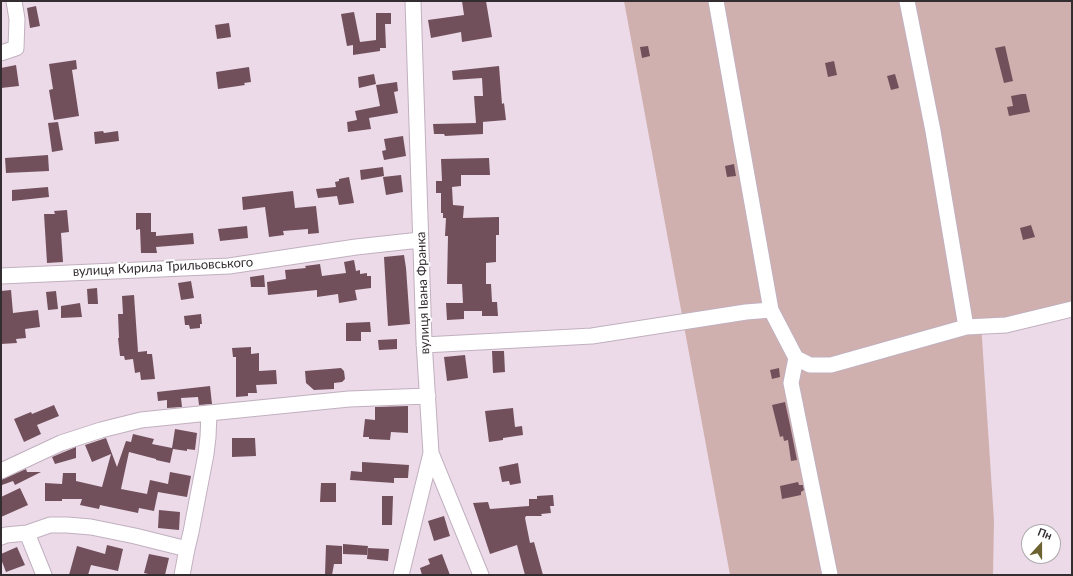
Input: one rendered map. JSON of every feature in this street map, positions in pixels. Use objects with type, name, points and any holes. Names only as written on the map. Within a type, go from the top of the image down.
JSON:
[{"type":"street","points":[[1,52],[16,48],[17,19],[14,1]]},
{"type":"street","name":"вулиця Івана Франка","points":[[413,1],[424,345],[431,453],[481,575]]},
{"type":"street","points":[[716,1],[770,310],[796,358],[810,365],[831,365],[966,327],[1006,325],[1072,309]]},
{"type":"street","points":[[907,1],[933,131],[966,327]]},
{"type":"street","name":"вулиця Кирила Трильовського","points":[[1,276],[229,266],[356,247],[420,240]]},
{"type":"street","points":[[424,345],[592,336],[746,312],[770,310]]},
{"type":"street","points":[[796,358],[791,383],[830,575]]},
{"type":"street","points":[[1,471],[61,443],[121,424],[142,420],[349,399],[428,396]]},
{"type":"street","points":[[182,575],[192,532],[207,448],[209,413]]},
{"type":"street","points":[[401,575],[431,453]]},
{"type":"street","points":[[1,537],[6,535],[27,533],[54,525],[78,526],[135,536],[187,549]]},
{"type":"street","points":[[27,533],[44,575]]},
{"type":"shaded area","points":[[624,1],[1072,1],[1072,303],[981,323],[994,521],[993,575],[730,575]]},
{"type":"building","points":[[462,1],[486,1],[492,37],[462,42],[461,32],[431,38],[428,20],[464,15]]},
{"type":"building","points":[[36,6],[40,26],[30,28],[27,8]]},
{"type":"building","points":[[354,12],[360,42],[376,40],[376,13],[391,13],[391,24],[385,24],[386,48],[380,48],[380,51],[353,55],[353,45],[347,46],[341,14]]},
{"type":"building","points":[[229,23],[231,37],[217,39],[215,25]]},
{"type":"building","points":[[648,46],[650,56],[642,58],[640,47]]},
{"type":"building","points":[[1005,46],[1013,81],[1004,83],[995,48]]},
{"type":"building","points":[[76,60],[77,69],[72,70],[79,116],[54,120],[49,90],[53,89],[49,64]]},
{"type":"building","points":[[834,61],[837,75],[828,77],[825,63]]},
{"type":"building","points":[[16,65],[19,86],[1,88],[1,68]]},
{"type":"building","points":[[499,66],[502,104],[504,103],[506,120],[482,122],[483,134],[445,136],[444,134],[434,134],[433,124],[476,123],[474,96],[483,96],[482,78],[453,80],[452,71]]},
{"type":"building","points":[[249,67],[251,82],[244,83],[245,85],[218,89],[216,72]]},
{"type":"building","points":[[374,74],[376,84],[359,88],[358,77]]},
{"type":"building","points":[[895,74],[899,88],[891,90],[887,76]]},
{"type":"building","points":[[397,82],[398,91],[394,92],[398,113],[369,118],[371,129],[348,132],[347,122],[357,120],[355,111],[380,106],[376,85]]},
{"type":"building","points":[[1026,94],[1030,112],[1009,116],[1007,107],[1013,106],[1011,96]]},
{"type":"building","points":[[58,122],[63,150],[52,152],[48,123]]},
{"type":"building","points":[[103,131],[104,133],[118,131],[119,141],[95,144],[94,132]]},
{"type":"building","points":[[403,136],[406,156],[384,160],[382,151],[386,150],[384,139]]},
{"type":"building","points":[[48,155],[49,171],[6,173],[5,158]]},
{"type":"building","points":[[489,158],[490,175],[461,175],[461,186],[452,187],[453,205],[464,206],[463,218],[499,217],[499,235],[496,235],[496,262],[486,263],[486,284],[491,284],[492,302],[497,302],[498,316],[482,316],[482,311],[464,311],[464,319],[447,320],[446,303],[463,303],[462,284],[447,284],[448,236],[445,236],[446,218],[443,218],[443,213],[441,213],[441,193],[436,193],[436,181],[442,181],[441,159]]},
{"type":"building","points":[[734,164],[736,176],[727,177],[725,166]]},
{"type":"building","points":[[383,167],[384,176],[361,180],[360,170]]},
{"type":"building","points":[[401,175],[403,192],[386,195],[383,177]]},
{"type":"building","points":[[349,177],[354,203],[339,205],[337,196],[318,198],[316,189],[336,187],[335,182],[339,181],[339,179]]},
{"type":"building","points":[[48,187],[49,197],[12,201],[12,190]]},
{"type":"building","points":[[293,191],[295,208],[316,206],[319,233],[308,234],[308,229],[283,231],[284,235],[269,237],[265,207],[243,210],[242,197]]},
{"type":"building","points":[[67,210],[69,232],[61,233],[63,262],[47,263],[44,214],[55,214],[54,211]]},
{"type":"building","points":[[136,213],[151,213],[151,232],[156,232],[156,236],[193,233],[194,244],[156,247],[157,253],[141,253],[140,229],[136,230]]},
{"type":"building","points":[[1031,225],[1035,237],[1023,240],[1020,228]]},
{"type":"building","points":[[247,226],[248,238],[220,241],[218,229]]},
{"type":"building","points":[[404,255],[410,324],[388,326],[384,257]]},
{"type":"building","points":[[354,260],[356,271],[360,270],[360,274],[367,273],[367,276],[371,276],[371,288],[355,290],[357,300],[339,303],[338,294],[317,297],[317,290],[268,295],[267,282],[286,279],[285,270],[306,268],[305,266],[320,264],[322,276],[346,273],[344,262]]},
{"type":"building","points":[[264,275],[265,287],[251,287],[250,277]]},
{"type":"building","points":[[191,281],[194,298],[181,300],[178,283]]},
{"type":"building","points":[[97,288],[98,304],[88,304],[87,289]]},
{"type":"building","points":[[11,290],[13,313],[38,310],[40,327],[25,329],[26,338],[16,339],[17,343],[1,344],[1,291]]},
{"type":"building","points":[[56,291],[58,309],[48,310],[46,292]]},
{"type":"building","points":[[134,295],[138,352],[147,351],[147,354],[152,354],[155,379],[141,380],[140,372],[135,373],[133,359],[125,360],[124,356],[120,356],[118,314],[123,314],[122,296]]},
{"type":"building","points":[[80,303],[82,317],[61,318],[61,306]]},
{"type":"building","points":[[201,314],[202,324],[200,324],[200,328],[190,329],[189,325],[185,325],[184,316]]},
{"type":"building","points":[[370,322],[371,332],[361,332],[361,341],[346,341],[346,323]]},
{"type":"building","points":[[397,339],[397,349],[379,350],[378,340]]},
{"type":"building","points":[[251,347],[251,354],[259,353],[259,371],[276,370],[277,384],[256,385],[257,393],[248,393],[248,396],[236,397],[236,357],[233,357],[232,348]]},
{"type":"building","points":[[492,351],[504,351],[505,372],[493,373]]},
{"type":"building","points":[[465,355],[468,378],[447,381],[444,357]]},
{"type":"building","points":[[341,368],[344,371],[345,379],[342,382],[334,383],[334,389],[314,390],[306,383],[305,371]]},
{"type":"building","points":[[779,368],[780,377],[772,379],[770,370]]},
{"type":"building","points":[[210,386],[212,404],[199,405],[198,397],[181,398],[182,407],[167,408],[167,400],[158,401],[157,392]]},
{"type":"building","points":[[785,402],[797,460],[791,461],[788,440],[784,441],[783,436],[780,437],[772,405]]},
{"type":"building","points":[[54,405],[59,416],[37,425],[41,434],[24,442],[14,419],[31,412],[32,414]]},
{"type":"building","points":[[408,406],[408,433],[391,432],[390,440],[369,439],[369,437],[363,437],[365,419],[375,420],[375,407]]},
{"type":"building","points":[[513,408],[515,427],[522,426],[523,435],[489,442],[485,411]]},
{"type":"building","points":[[175,429],[197,433],[195,450],[187,449],[187,451],[173,449],[170,463],[129,452],[121,489],[147,494],[150,480],[168,484],[170,472],[191,476],[187,497],[158,492],[154,511],[139,508],[138,513],[100,505],[99,509],[80,505],[82,499],[45,501],[45,483],[62,484],[63,473],[76,473],[76,481],[102,487],[111,454],[92,462],[85,445],[106,438],[117,467],[126,441],[131,442],[133,434],[154,439],[152,444],[172,448]]},
{"type":"building","points":[[232,438],[255,438],[256,456],[232,457]]},
{"type":"building","points":[[76,447],[76,458],[55,464],[52,457]]},
{"type":"building","points":[[362,462],[409,465],[408,478],[394,478],[394,483],[350,480],[351,471],[362,472]]},
{"type":"building","points":[[518,463],[521,483],[510,485],[509,481],[502,482],[499,467]]},
{"type":"building","points":[[26,469],[27,472],[41,472],[15,485],[13,481],[2,485],[1,480]]},
{"type":"building","points":[[798,482],[799,485],[803,485],[804,490],[801,492],[801,495],[782,499],[780,486]]},
{"type":"building","points":[[321,483],[336,483],[336,502],[320,502]]},
{"type":"building","points":[[20,488],[28,505],[1,517],[1,497]]},
{"type":"building","points":[[553,495],[554,506],[550,506],[551,513],[541,514],[542,516],[526,516],[525,518],[530,543],[534,542],[543,575],[525,575],[517,545],[490,554],[473,503],[488,502],[490,509],[529,506],[529,499],[537,499],[537,496]]},
{"type":"building","points":[[382,496],[393,496],[392,525],[382,525]]},
{"type":"building","points":[[159,510],[180,512],[179,530],[158,528]]},
{"type":"building","points":[[444,516],[450,536],[434,541],[428,521]]},
{"type":"building","points":[[343,544],[368,546],[367,555],[343,554]]},
{"type":"building","points":[[107,545],[123,549],[118,571],[91,565],[88,575],[69,575],[77,546],[105,554]]},
{"type":"building","points":[[326,545],[342,546],[342,564],[334,564],[332,575],[325,575]]},
{"type":"building","points":[[17,547],[25,565],[6,572],[1,559],[1,554]]},
{"type":"building","points":[[368,548],[389,549],[388,561],[367,559]]},
{"type":"building","points":[[149,554],[169,558],[165,575],[144,573]]},
{"type":"building","points":[[442,554],[450,575],[422,575],[420,568],[430,564],[428,559]]}]
